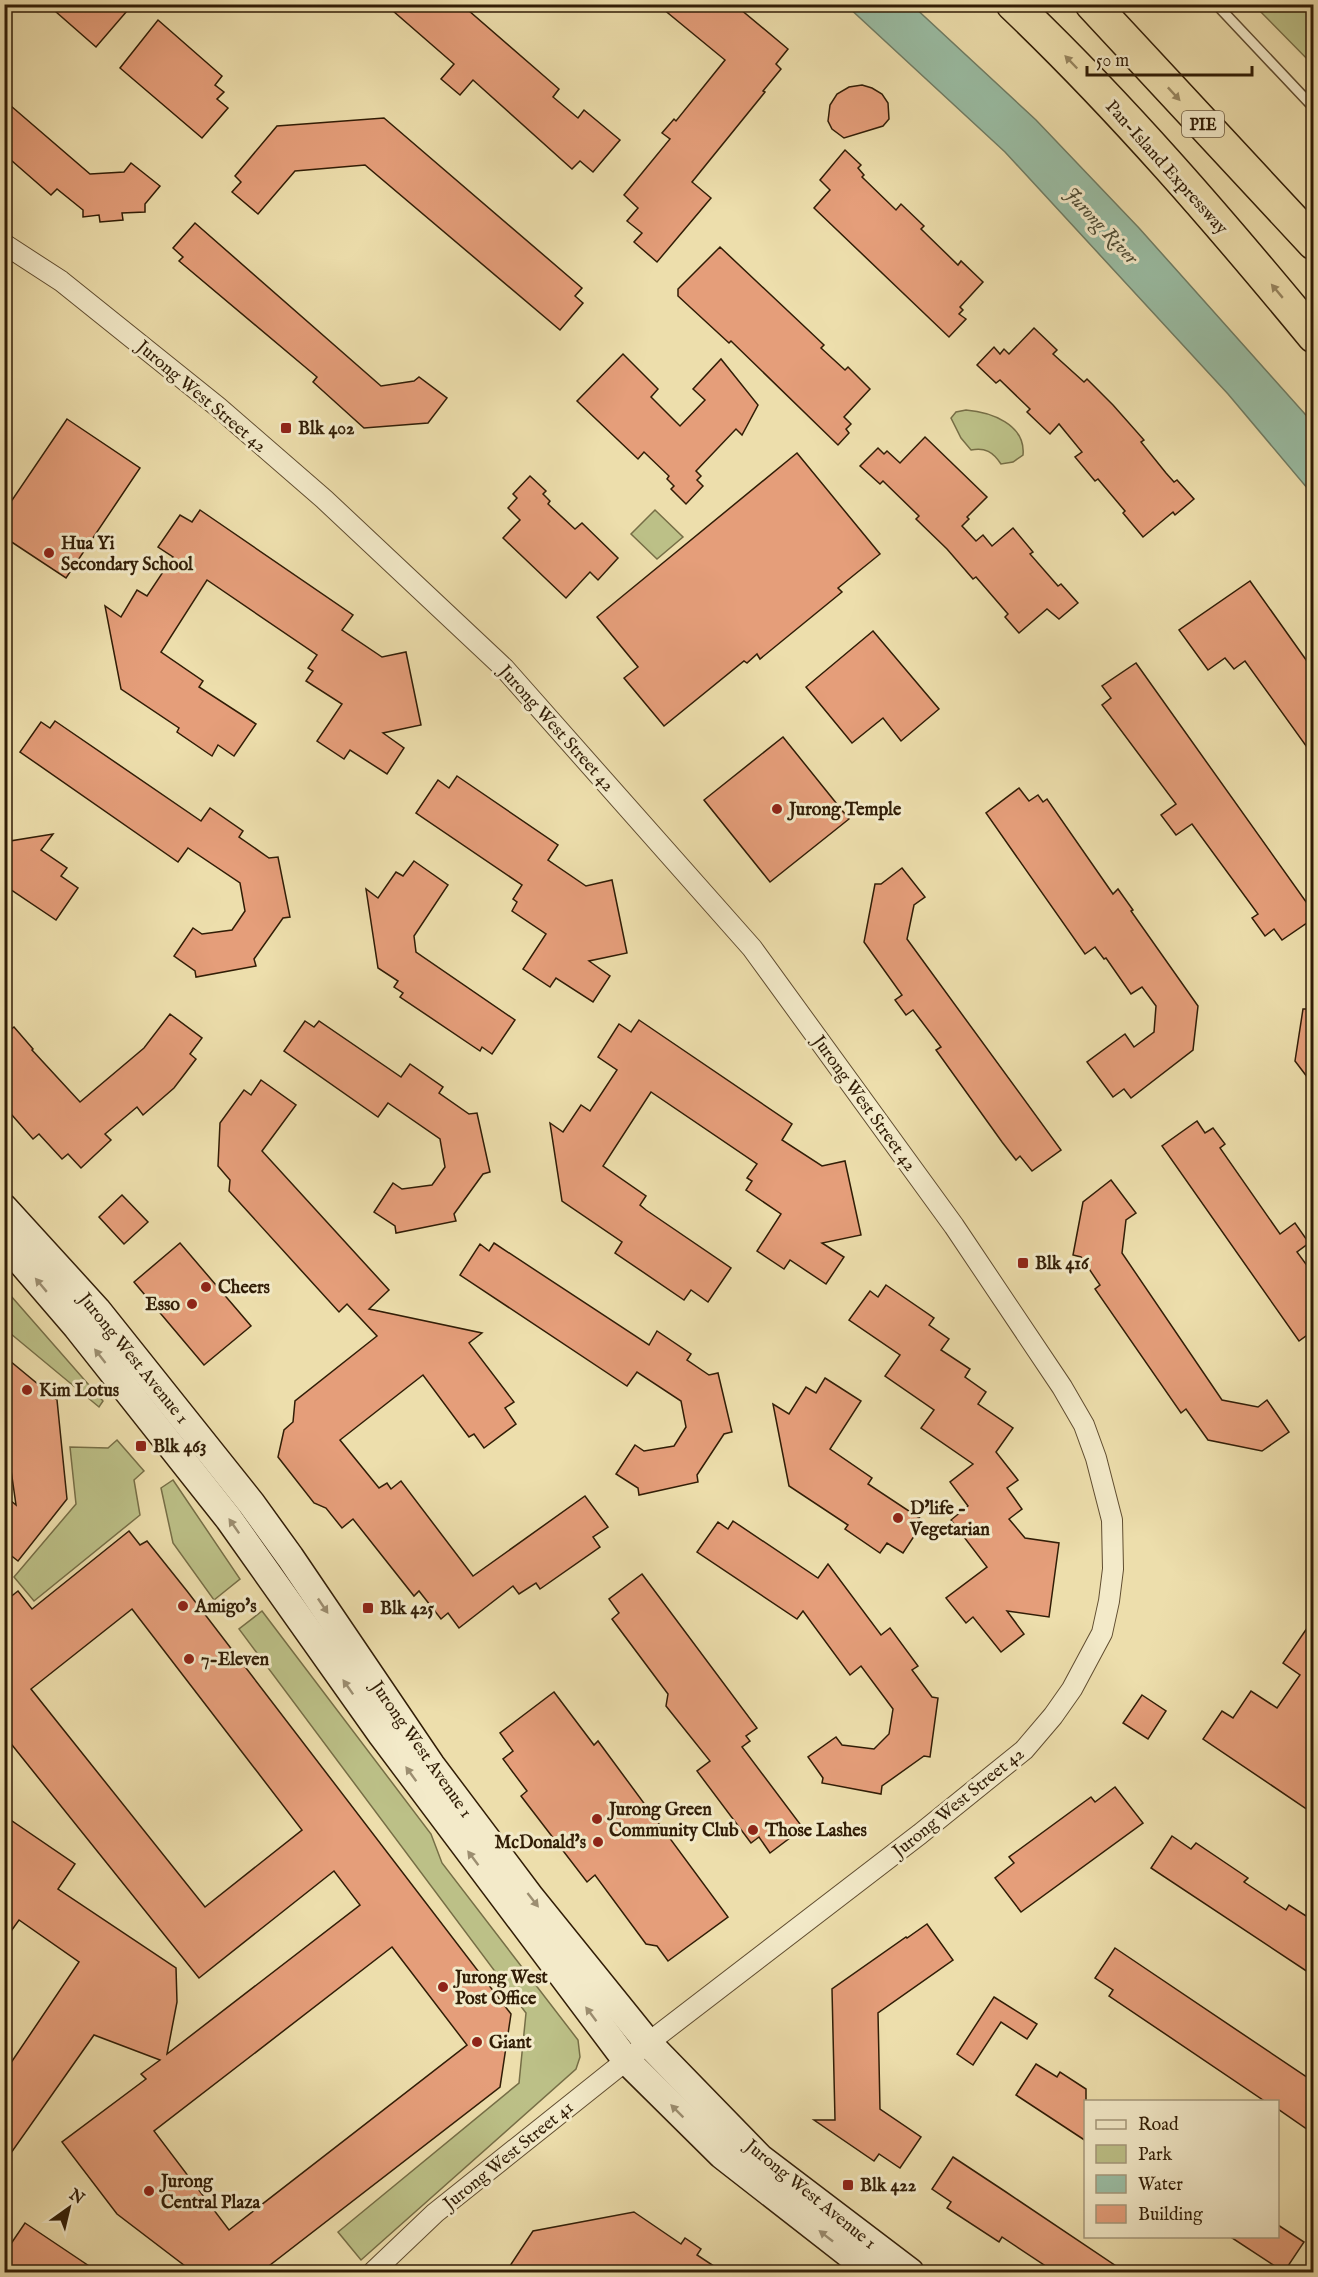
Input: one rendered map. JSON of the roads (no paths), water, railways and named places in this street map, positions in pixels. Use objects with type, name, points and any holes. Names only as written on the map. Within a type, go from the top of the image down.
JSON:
[{"type":"highway","name":"Pan-Island Expressway","points":[[1013,4],[1140,134],[1314,336]]},
{"type":"highway","name":"PIE","points":[[1092,4],[1314,243]]},
{"type":"street","name":"Jurong West Street 42","points":[[4,244],[61,281],[218,407],[324,499],[514,677],[753,948],[999,1293],[1062,1387],[1084,1425],[1096,1458],[1112,1520],[1113,1569],[1109,1601],[1102,1633],[1072,1689],[1053,1716],[1013,1761],[648,2043]]},
{"type":"street","name":"Jurong West Avenue 1","points":[[4,1208],[97,1310],[251,1503],[437,1773],[531,1898],[648,2043],[760,2158],[910,2272]]},
{"type":"street","name":"Jurong West Avenue 1","points":[[4,1242],[77,1327],[229,1519],[407,1770],[626,2060],[722,2155],[872,2272]]},
{"type":"street","name":"Jurong West Street 41","points":[[373,2272],[435,2213],[648,2043]]},
{"type":"lane","points":[[1216,4],[1314,108]]},
{"type":"water","name":"Jurong River","points":[[846,5],[912,5],[1036,120],[1139,228],[1313,423],[1313,495],[1228,394],[1005,152]]},
{"type":"place","name":"Blk 402","points":[[286,428]]},
{"type":"place","name":"Hua Yi Secondary School","points":[[49,553]]},
{"type":"place","name":"Jurong Temple","points":[[777,809]]},
{"type":"place","name":"Blk 416","points":[[1023,1263]]},
{"type":"place","name":"Cheers","points":[[206,1287]]},
{"type":"place","name":"Esso","points":[[192,1304]]},
{"type":"place","name":"Kim Lotus","points":[[27,1390]]},
{"type":"place","name":"Blk 463","points":[[141,1446]]},
{"type":"place","name":"D'life - Vegetarian","points":[[898,1518]]},
{"type":"place","name":"Amigo's","points":[[183,1606]]},
{"type":"place","name":"Blk 425","points":[[368,1608]]},
{"type":"place","name":"7-Eleven","points":[[189,1659]]},
{"type":"place","name":"Jurong Green Community Club","points":[[597,1819]]},
{"type":"place","name":"Those Lashes","points":[[753,1830]]},
{"type":"place","name":"McDonald's","points":[[598,1842]]},
{"type":"place","name":"Jurong West Post Office","points":[[443,1987]]},
{"type":"place","name":"Giant","points":[[477,2042]]},
{"type":"place","name":"Blk 422","points":[[848,2185]]},
{"type":"place","name":"Jurong Central Plaza","points":[[149,2191]]}]
